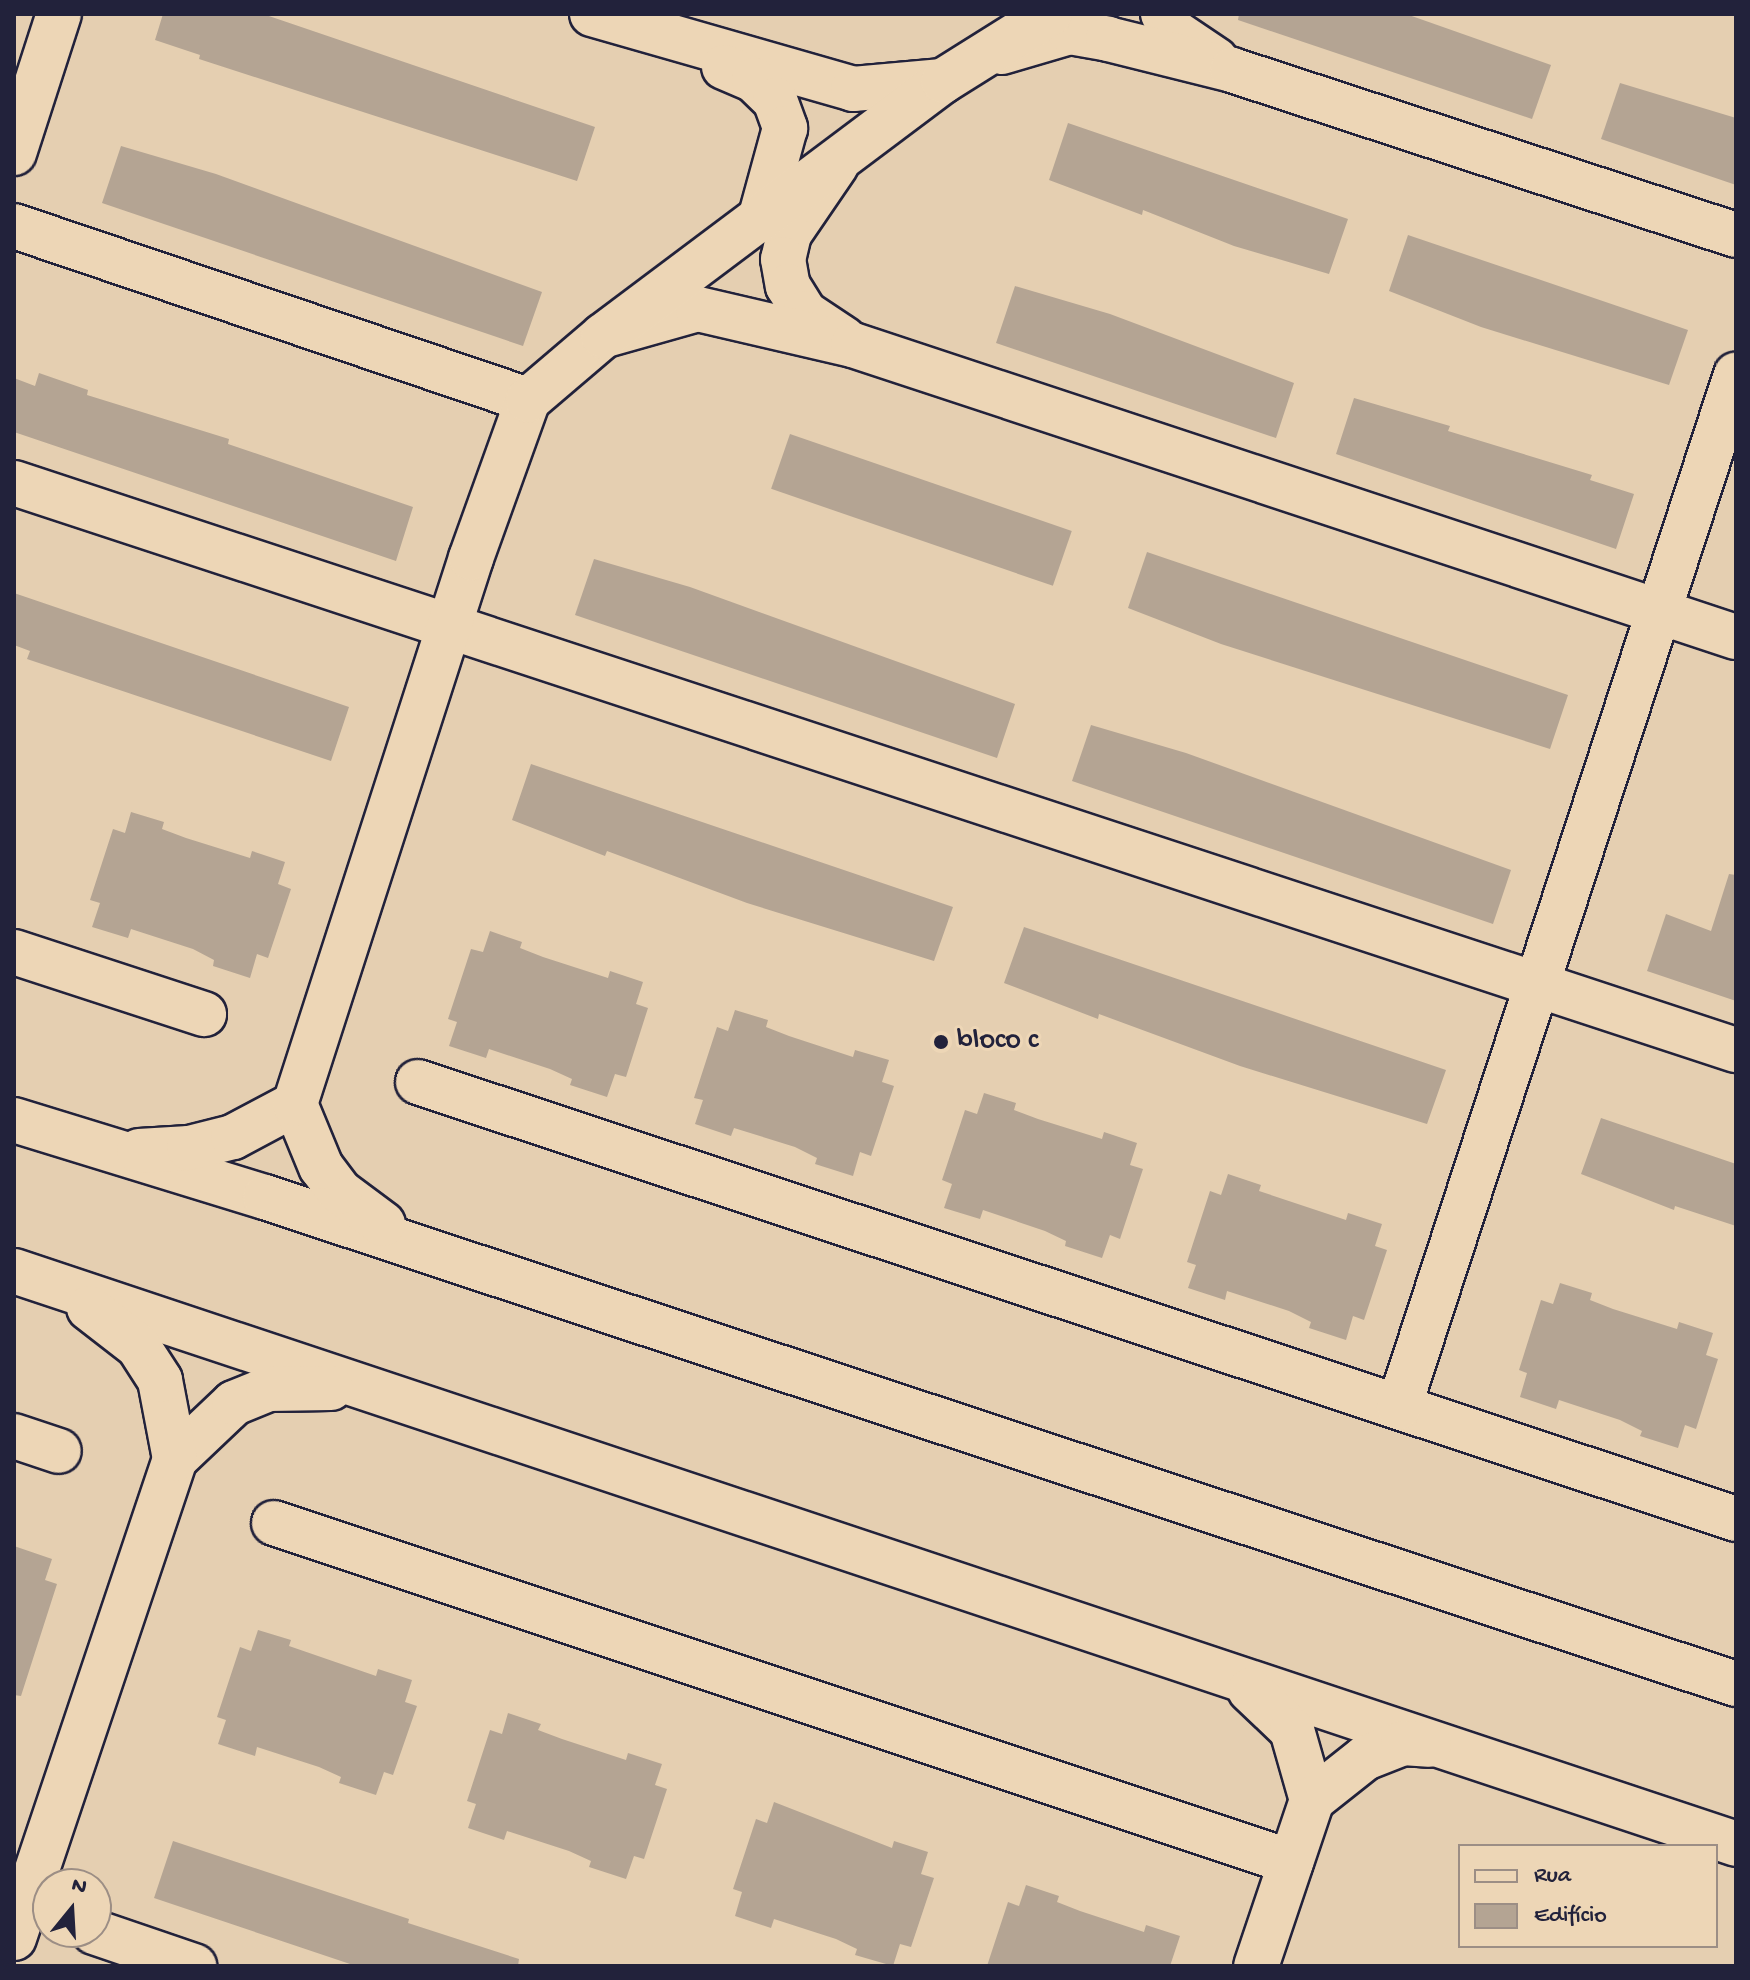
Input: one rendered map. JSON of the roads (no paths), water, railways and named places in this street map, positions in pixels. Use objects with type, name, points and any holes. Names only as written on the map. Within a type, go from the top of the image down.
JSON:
[{"type":"street","points":[[14,153],[59,14]]},
{"type":"street","points":[[592,14],[853,89],[954,73],[1070,32],[1232,70],[1736,235]]},
{"type":"street","points":[[415,1246],[340,1192],[321,1167],[295,1104],[449,626],[528,400],[603,336],[954,73],[1021,14]]},
{"type":"street","points":[[954,73],[1050,14]]},
{"type":"street","points":[[1163,14],[1173,31],[1232,70]]},
{"type":"street","points":[[633,28],[754,80],[775,100],[785,128],[761,216]]},
{"type":"street","points":[[840,159],[789,234],[783,259],[788,286],[805,313],[853,345]]},
{"type":"street","points":[[14,226],[528,400]]},
{"type":"street","points":[[603,336],[698,309],[853,345],[1736,637]]},
{"type":"street","points":[[1399,1407],[1736,375]]},
{"type":"street","points":[[14,483],[1736,1050]]},
{"type":"street","points":[[14,952],[204,1014]]},
{"type":"street","points":[[418,1082],[1736,1519]]},
{"type":"street","points":[[111,1152],[204,1145],[233,1137],[295,1104]]},
{"type":"street","points":[[14,1120],[415,1246],[1736,1684]]},
{"type":"street","points":[[14,1271],[1736,1844]]},
{"type":"street","points":[[66,1289],[138,1346],[160,1380],[175,1459]]},
{"type":"street","points":[[25,1916],[175,1459],[234,1403],[268,1389],[370,1387]]},
{"type":"street","points":[[14,1436],[59,1451]]},
{"type":"street","points":[[274,1523],[1291,1862]]},
{"type":"street","points":[[1239,1680],[1292,1730],[1312,1800]]},
{"type":"street","points":[[1256,1966],[1312,1800],[1365,1758],[1403,1743],[1434,1745]]},
{"type":"street","points":[[112,1938],[194,1966]]},
{"type":"place","name":"bloco c","points":[[941,1042]]}]
